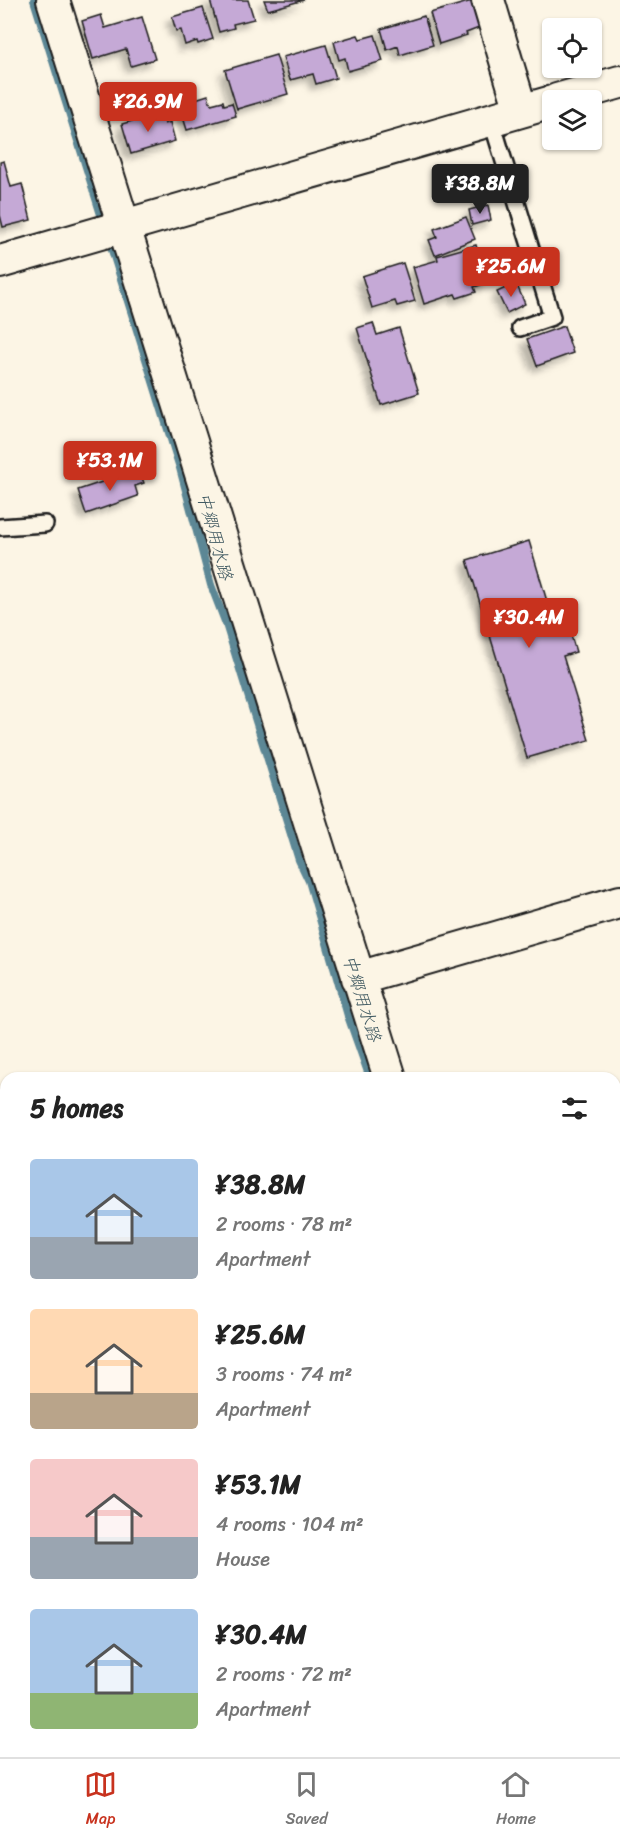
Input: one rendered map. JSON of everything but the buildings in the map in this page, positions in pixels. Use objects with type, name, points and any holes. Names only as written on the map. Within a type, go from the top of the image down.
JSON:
[{"type":"street","points":[[488,0],[520,111]]},
{"type":"street","points":[[59,2],[122,226],[388,1072]]},
{"type":"street","points":[[592,90],[620,82]]},
{"type":"street","points":[[0,262],[542,105]]},
{"type":"street","points":[[358,978],[620,902]]},
{"type":"lane","points":[[491,119],[552,317],[520,328]]},
{"type":"lane","points":[[0,527],[45,524]]},
{"type":"waterway","name":"中郷用水路","points":[[34,0],[180,468],[211,585],[226,624],[299,860],[309,881],[348,1016],[368,1072]]}]
